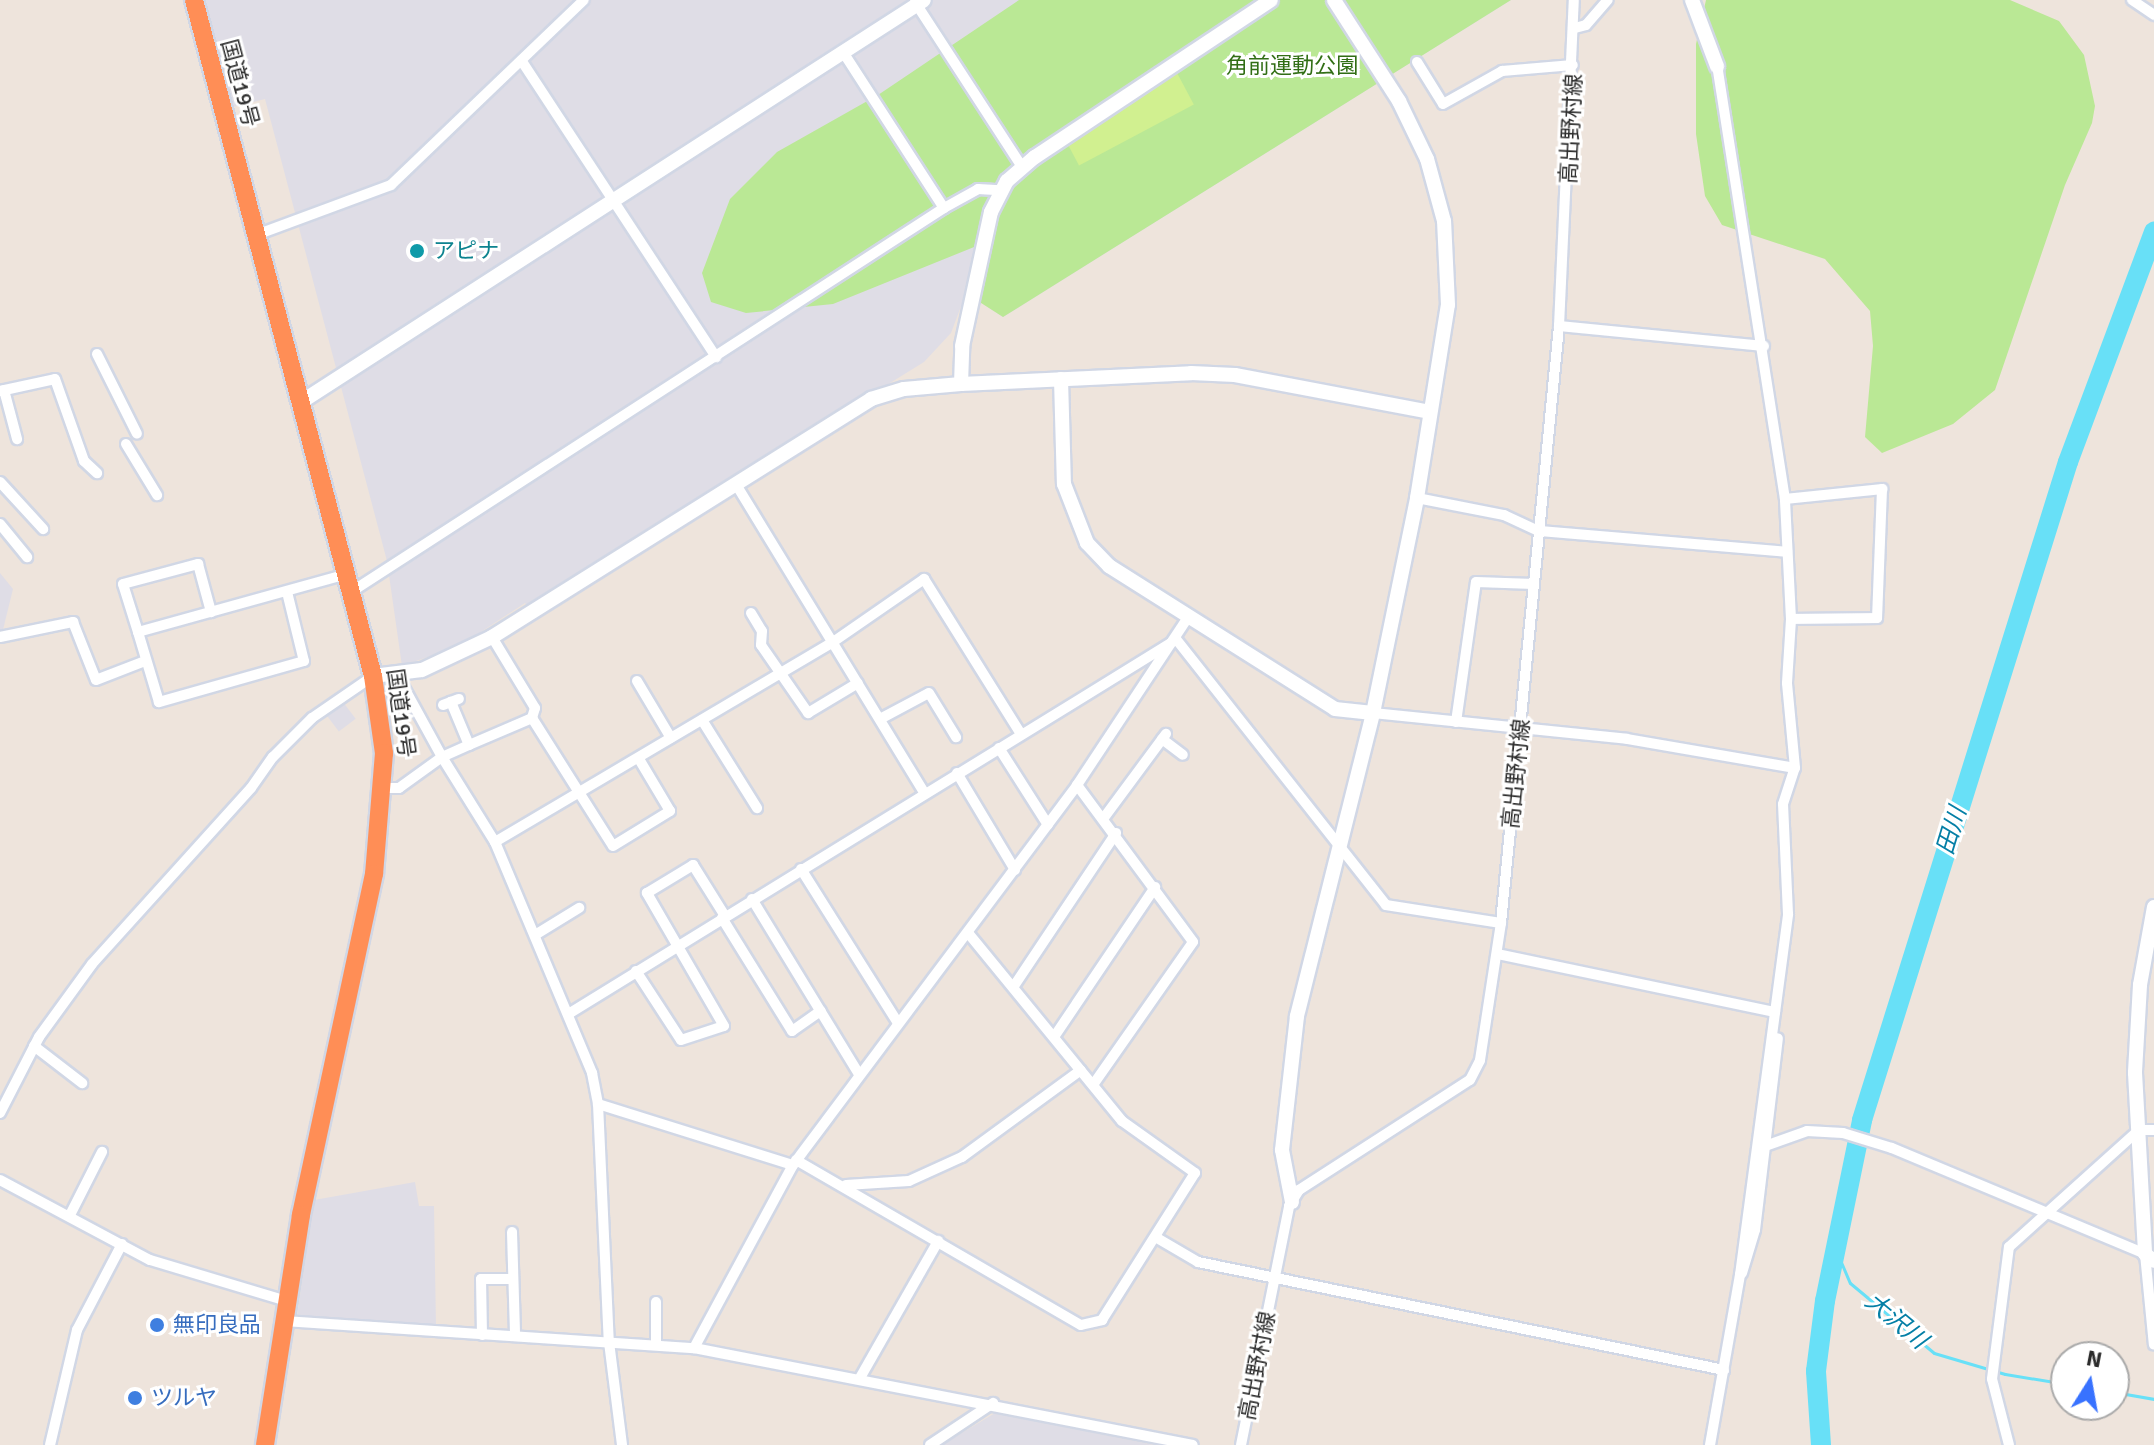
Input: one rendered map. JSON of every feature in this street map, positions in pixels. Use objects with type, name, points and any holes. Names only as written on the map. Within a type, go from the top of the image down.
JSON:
[{"type":"highway","name":"国道19号","points":[[194,0],[373,676],[385,788],[374,874],[287,1301],[267,1445]]},
{"type":"street","points":[[256,235],[391,185],[523,63],[584,0]]},
{"type":"street","points":[[961,384],[964,337],[1000,190],[1022,167],[1271,0]]},
{"type":"street","points":[[1292,1202],[1282,1150],[1297,1016],[1373,713],[1417,498],[1448,305],[1444,221],[1413,126],[1334,0]]},
{"type":"street","name":"高出野村線","points":[[1241,1445],[1292,1202],[1299,1190],[1470,1080],[1480,1060],[1501,923],[1559,326],[1574,0]]},
{"type":"street","points":[[1575,28],[1586,25],[1608,0]]},
{"type":"street","points":[[1692,0],[1717,66],[1764,346],[1785,499],[1791,619],[1787,683],[1795,768],[1783,804],[1788,914],[1740,1275],[1710,1445]]},
{"type":"street","points":[[2132,0],[2154,15]]},
{"type":"street","points":[[301,402],[918,1],[1022,167]]},
{"type":"street","points":[[843,52],[944,208]]},
{"type":"street","points":[[1417,62],[1443,104],[1502,71],[1573,65]]},
{"type":"street","points":[[523,63],[716,357]]},
{"type":"street","points":[[138,632],[287,592],[349,583],[716,357],[944,208],[978,189],[1000,190]]},
{"type":"street","points":[[1559,326],[1764,346]]},
{"type":"street","points":[[104,359],[137,434]]},
{"type":"street","points":[[0,1113],[34,1046],[92,964],[251,788],[273,757],[312,718],[373,676],[422,670],[492,637],[737,486],[871,399],[904,389],[961,384],[1235,375],[1430,412]]},
{"type":"street","points":[[17,439],[2,391],[55,379],[84,461],[97,473]]},
{"type":"street","points":[[1061,379],[1064,484],[1087,543],[1109,566],[1335,709],[1627,739],[1795,768]]},
{"type":"street","points":[[126,444],[157,495]]},
{"type":"street","points":[[0,482],[43,529]]},
{"type":"street","points":[[737,486],[924,792]]},
{"type":"street","points":[[1785,499],[1882,489],[1877,618],[1791,619]]},
{"type":"street","points":[[1417,498],[1504,515],[1539,531],[1787,552]]},
{"type":"street","points":[[0,524],[27,557]]},
{"type":"street","points":[[211,612],[198,564],[123,584],[159,702],[304,661],[287,592]]},
{"type":"street","points":[[495,842],[833,642],[924,579],[1021,734]]},
{"type":"street","points":[[1456,722],[1476,582],[1534,584]]},
{"type":"street","points":[[751,613],[762,631],[761,645],[808,713],[858,683]]},
{"type":"street","points":[[694,1348],[795,1162],[859,1074],[969,934],[1077,785],[1188,617]]},
{"type":"street","points":[[0,639],[73,622],[96,680],[145,661]]},
{"type":"street","points":[[492,637],[535,708],[532,718],[613,846],[670,811],[639,759]]},
{"type":"street","points":[[570,1013],[1176,639]]},
{"type":"street","points":[[1176,639],[1386,905],[1501,923]]},
{"type":"street","points":[[396,673],[442,757],[495,842],[570,1013],[598,1104],[609,1342],[622,1445]]},
{"type":"street","points":[[637,681],[671,738]]},
{"type":"street","points":[[880,719],[929,693],[956,737]]},
{"type":"street","points":[[451,702],[469,745]]},
{"type":"street","points":[[385,788],[399,788],[442,757],[532,718]]},
{"type":"street","points":[[702,720],[757,808]]},
{"type":"street","points":[[1103,819],[1164,737],[1183,755]]},
{"type":"street","points":[[999,748],[1048,825]]},
{"type":"street","points":[[957,773],[1015,870]]},
{"type":"street","points":[[1077,785],[1116,833],[1193,942],[1093,1085]]},
{"type":"street","points":[[1014,986],[1116,833]]},
{"type":"street","points":[[636,971],[681,1040],[724,1026],[647,893],[693,865],[792,1031],[821,1011]]},
{"type":"street","points":[[801,869],[898,1023]]},
{"type":"street","points":[[1054,1037],[1155,887]]},
{"type":"street","points":[[752,899],[859,1074]]},
{"type":"street","points":[[2154,907],[2140,985],[2135,1073],[2147,1130],[2154,1345]]},
{"type":"street","points":[[535,935],[579,908]]},
{"type":"street","points":[[598,1104],[795,1162],[846,1185],[1089,1326],[1102,1320],[1157,1238],[1195,1173],[1122,1121],[969,934]]},
{"type":"street","points":[[1497,954],[1775,1012]]},
{"type":"street","points":[[1740,1275],[1747,1268],[1768,1145],[1778,1034],[1775,1012]]},
{"type":"street","points":[[34,1046],[82,1083]]},
{"type":"street","points":[[846,1185],[909,1181],[962,1157],[1081,1070]]},
{"type":"street","points":[[2009,1445],[1992,1379],[2009,1247],[2147,1130]]},
{"type":"street","points":[[1768,1145],[1807,1131],[1843,1133],[1892,1148],[2150,1257]]},
{"type":"street","points":[[70,1215],[102,1152]]},
{"type":"street","points":[[0,1180],[150,1260],[287,1301]]},
{"type":"street","points":[[512,1232],[515,1336]]},
{"type":"street","points":[[1157,1238],[1198,1262],[1724,1370]]},
{"type":"street","points":[[860,1378],[938,1241]]},
{"type":"street","points":[[50,1445],[77,1330],[122,1244]]},
{"type":"street","points":[[482,1335],[481,1279],[513,1279]]},
{"type":"street","points":[[656,1302],[656,1345]]},
{"type":"street","points":[[284,1321],[694,1348],[993,1403],[1193,1445]]},
{"type":"street","points":[[930,1445],[993,1403]]},
{"type":"shaded area","points":[[204,0],[1511,0],[1003,317],[966,293],[951,333],[924,362],[528,607],[525,603],[461,645],[402,666],[387,561],[265,99],[233,107]]},
{"type":"shaded area","points":[[0,573],[13,589],[0,642]]},
{"type":"shaded area","points":[[343,702],[356,719],[339,731],[326,715]]},
{"type":"shaded area","points":[[415,1182],[419,1206],[434,1206],[436,1327],[297,1316],[314,1200]]},
{"type":"shaded area","points":[[995,1413],[1154,1445],[942,1445]]},
{"type":"green space","name":"角前運動公園","points":[[1019,0],[1511,0],[1003,317],[978,301],[989,241],[833,304],[746,313],[711,302],[702,273],[730,199],[777,152],[878,95]]},
{"type":"green space","points":[[1706,0],[2010,0],[2059,21],[2084,55],[2095,106],[2092,123],[2065,185],[1995,390],[1953,424],[1882,453],[1865,437],[1873,346],[1870,311],[1825,259],[1722,225],[1705,196],[1696,134],[1696,44]]},
{"type":"green space","points":[[1176,71],[1194,105],[1079,166],[1061,132]]},
{"type":"waterway","name":"田川","points":[[1821,1445],[1816,1371],[1825,1301],[1862,1120],[2068,462],[2154,232]]},
{"type":"waterway","name":"大沢川","points":[[1838,1255],[1850,1283],[1934,1353],[2005,1374],[2050,1381]]},
{"type":"waterway","name":"大沢川","points":[[2130,1395],[2154,1399]]},
{"type":"place","name":"アピナ","points":[[417,251]]},
{"type":"place","name":"無印良品","points":[[157,1325]]},
{"type":"place","name":"ツルヤ","points":[[135,1398]]}]
